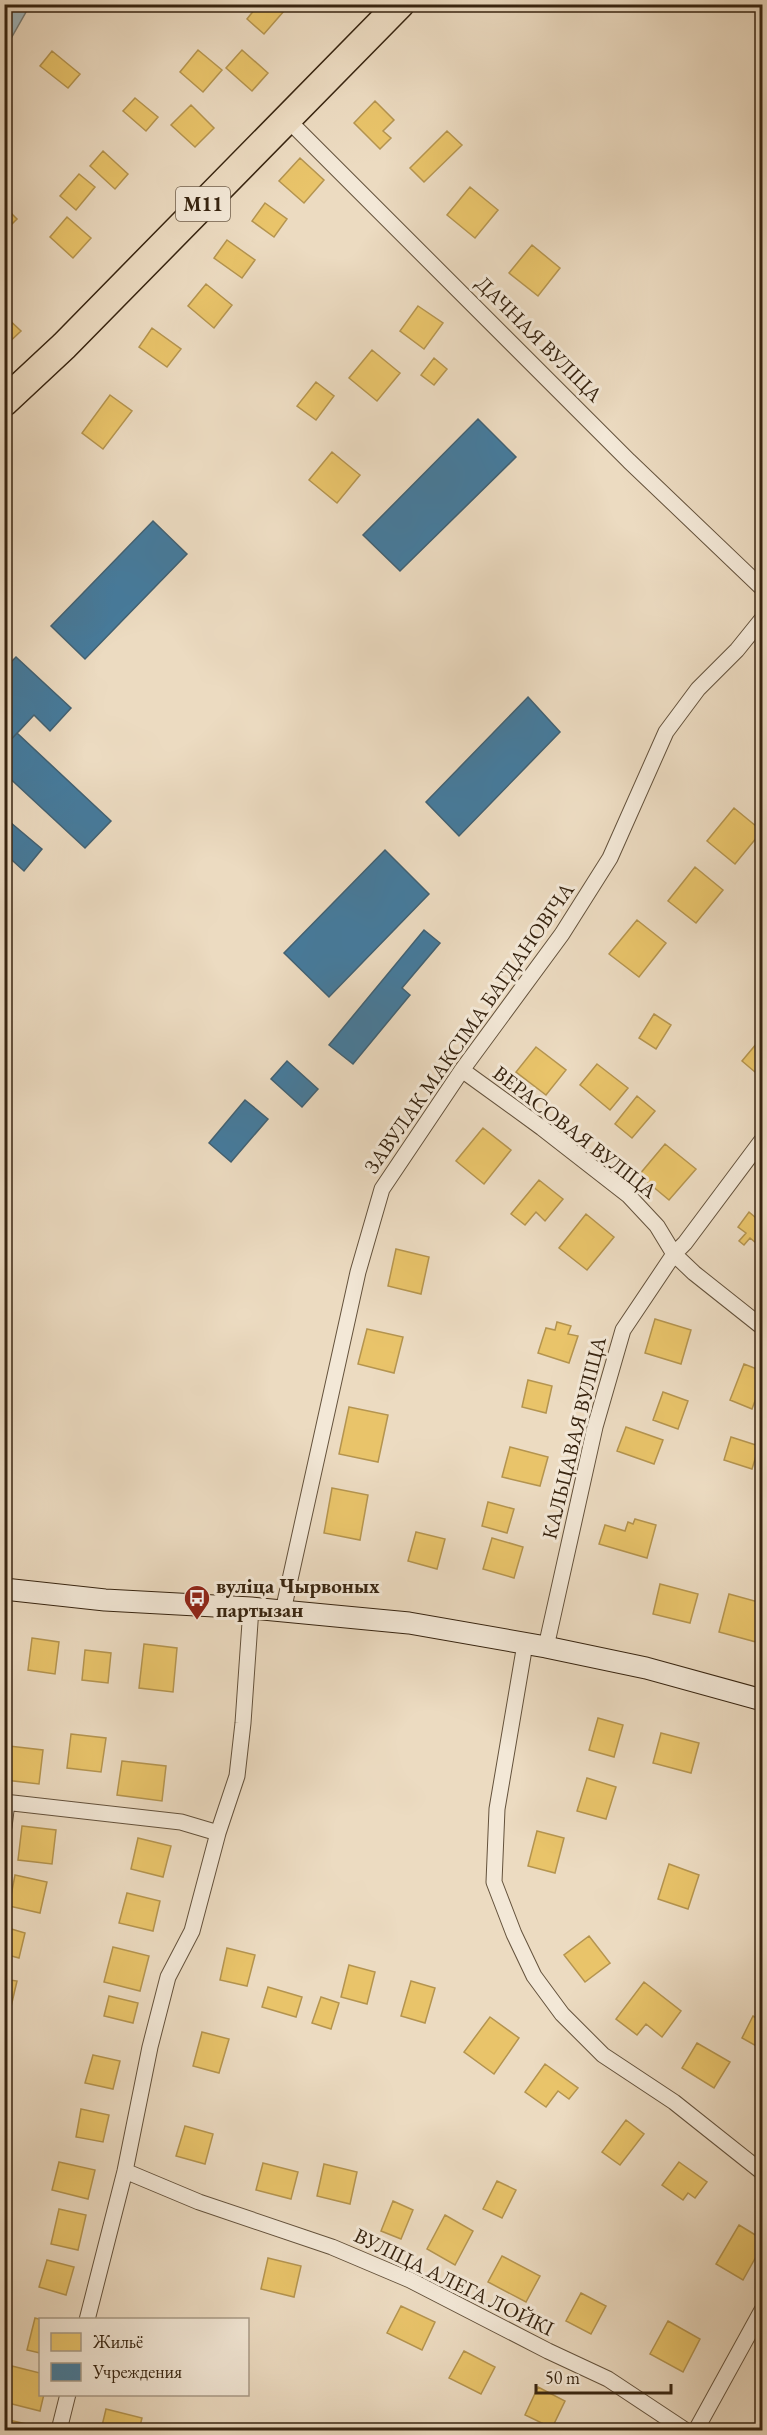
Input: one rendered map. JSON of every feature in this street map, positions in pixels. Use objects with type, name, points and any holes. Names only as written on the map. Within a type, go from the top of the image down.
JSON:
[{"type":"highway","name":"М11","points":[[4,402],[64,346],[400,4]]},
{"type":"street","name":"ДАЧНАЯ ВУЛІЦА","points":[[287,119],[629,460],[762,588]]},
{"type":"street","name":"ЗАВУЛАК МАКСІМА БАГДАНОВІЧА","points":[[283,1611],[358,1272],[381,1189],[462,1070],[562,934],[610,858],[666,732],[698,689],[762,619]]},
{"type":"street","name":"ВЕРАСОВАЯ ВУЛІЦА","points":[[462,1070],[628,1195],[657,1226],[674,1254],[693,1273],[762,1327]]},
{"type":"street","name":"КАЛЬЦАВАЯ ВУЛІЦА","points":[[546,1647],[595,1427],[623,1330],[674,1254],[685,1243],[762,1140]]},
{"type":"street","points":[[4,1589],[105,1600],[251,1608],[409,1623],[546,1647],[646,1668],[762,1700]]},
{"type":"street","points":[[87,2318],[125,2170],[150,2047],[168,1977],[192,1931],[218,1833],[237,1776],[251,1608]]},
{"type":"street","points":[[525,1644],[497,1809],[494,1882],[514,1934],[534,1976],[562,2014],[603,2055],[674,2102],[762,2172]]},
{"type":"street","points":[[4,1827],[6,1802],[181,1822],[218,1833]]},
{"type":"street","name":"ВУЛІЦА АЛЕГА ЛОЙКІ","points":[[125,2170],[199,2202],[332,2247],[410,2280],[608,2379],[686,2430]]},
{"type":"street","points":[[696,2430],[762,2310]]},
{"type":"street","points":[[59,2430],[68,2396]]},
{"type":"water","points":[[4,5],[30,5],[5,49]]},
{"type":"building: Жильё","points":[[259,4],[277,4],[284,11],[264,34],[247,19]]},
{"type":"building: Жильё","points":[[198,50],[222,70],[203,92],[180,72]]},
{"type":"building: Жильё","points":[[242,50],[268,73],[252,91],[226,68]]},
{"type":"building: Жильё","points":[[52,51],[80,74],[68,88],[40,66]]},
{"type":"building: Жильё","points":[[135,98],[158,117],[146,131],[123,111]]},
{"type":"building: Жильё","points":[[375,101],[394,120],[383,131],[391,138],[380,149],[354,123]]},
{"type":"building: Жильё","points":[[191,105],[214,128],[195,147],[171,125]]},
{"type":"building: Жильё","points":[[447,131],[462,145],[424,182],[410,168]]},
{"type":"building: Жильё","points":[[103,151],[128,174],[115,189],[90,166]]},
{"type":"building: Жильё","points":[[300,158],[324,180],[304,203],[279,181]]},
{"type":"building: Жильё","points":[[79,174],[95,187],[76,210],[60,196]]},
{"type":"building: Жильё","points":[[470,187],[498,210],[475,238],[447,215]]},
{"type":"building: Жильё","points":[[265,203],[287,219],[274,237],[252,221]]},
{"type":"building: Жильё","points":[[4,206],[17,219],[4,232]]},
{"type":"building: Жильё","points":[[67,217],[91,238],[73,258],[50,237]]},
{"type":"building: Жильё","points":[[227,240],[255,260],[242,278],[214,258]]},
{"type":"building: Жильё","points":[[532,245],[560,268],[538,296],[509,273]]},
{"type":"building: Жильё","points":[[206,284],[232,305],[214,328],[188,306]]},
{"type":"building: Жильё","points":[[418,306],[443,323],[424,349],[400,331]]},
{"type":"building: Жильё","points":[[4,315],[21,331],[4,347]]},
{"type":"building: Жильё","points":[[152,328],[181,349],[167,367],[139,347]]},
{"type":"building: Жильё","points":[[372,350],[400,373],[377,401],[349,378]]},
{"type":"building: Жильё","points":[[434,358],[447,369],[434,385],[421,375]]},
{"type":"building: Жильё","points":[[316,382],[334,396],[316,420],[297,406]]},
{"type":"building: Жильё","points":[[110,395],[132,411],[103,449],[82,433]]},
{"type":"building: Жильё","points":[[332,452],[360,475],[337,503],[309,480]]},
{"type":"building: Жильё","points":[[734,808],[762,831],[735,864],[707,841]]},
{"type":"building: Жильё","points":[[695,867],[723,890],[696,923],[668,901]]},
{"type":"building: Жильё","points":[[637,920],[666,943],[639,977],[609,954]]},
{"type":"building: Жильё","points":[[654,1014],[671,1025],[656,1049],[639,1038]]},
{"type":"building: Жильё","points":[[762,1037],[762,1078],[742,1061]]},
{"type":"building: Жильё","points":[[536,1047],[566,1070],[546,1095],[516,1072]]},
{"type":"building: Жильё","points":[[597,1064],[628,1088],[610,1110],[580,1085]]},
{"type":"building: Жильё","points":[[637,1096],[655,1111],[632,1138],[615,1124]]},
{"type":"building: Жильё","points":[[483,1128],[511,1150],[484,1184],[456,1161]]},
{"type":"building: Жильё","points":[[665,1144],[696,1169],[669,1200],[639,1175]]},
{"type":"building: Жильё","points":[[539,1180],[563,1199],[545,1221],[536,1212],[525,1225],[511,1214]]},
{"type":"building: Жильё","points":[[749,1212],[762,1223],[762,1248],[750,1238],[744,1245],[739,1241],[746,1233],[738,1227]]},
{"type":"building: Жильё","points":[[586,1214],[614,1237],[587,1270],[559,1248]]},
{"type":"building: Жильё","points":[[396,1249],[429,1257],[421,1294],[388,1286]]},
{"type":"building: Жильё","points":[[655,1319],[691,1330],[681,1364],[645,1353]]},
{"type":"building: Жильё","points":[[557,1322],[571,1326],[568,1334],[578,1336],[569,1363],[538,1353],[546,1328],[555,1330]]},
{"type":"building: Жильё","points":[[367,1329],[403,1337],[394,1373],[358,1364]]},
{"type":"building: Жильё","points":[[744,1364],[762,1371],[762,1382],[752,1409],[730,1400]]},
{"type":"building: Жильё","points":[[528,1380],[552,1386],[546,1413],[522,1407]]},
{"type":"building: Жильё","points":[[663,1392],[688,1401],[678,1429],[653,1420]]},
{"type":"building: Жильё","points":[[349,1407],[388,1415],[378,1462],[339,1454]]},
{"type":"building: Жильё","points":[[626,1427],[663,1440],[654,1464],[617,1451]]},
{"type":"building: Жильё","points":[[731,1437],[759,1446],[752,1469],[724,1460]]},
{"type":"building: Жильё","points":[[510,1447],[548,1457],[540,1486],[502,1477]]},
{"type":"building: Жильё","points":[[332,1488],[368,1495],[360,1540],[324,1533]]},
{"type":"building: Жильё","points":[[488,1502],[514,1509],[507,1533],[482,1526]]},
{"type":"building: Жильё","points":[[635,1519],[656,1525],[647,1558],[599,1544],[605,1525],[625,1531],[628,1522],[633,1524]]},
{"type":"building: Жильё","points":[[416,1532],[445,1539],[437,1569],[408,1561]]},
{"type":"building: Жильё","points":[[492,1538],[523,1547],[514,1578],[483,1569]]},
{"type":"building: Жильё","points":[[660,1584],[698,1594],[690,1623],[653,1614]]},
{"type":"building: Жильё","points":[[729,1594],[762,1603],[762,1619],[756,1642],[719,1632]]},
{"type":"building: Жильё","points":[[32,1638],[59,1642],[55,1674],[28,1670]]},
{"type":"building: Жильё","points":[[144,1644],[177,1648],[173,1692],[139,1688]]},
{"type":"building: Жильё","points":[[85,1650],[111,1653],[108,1683],[82,1680]]},
{"type":"building: Жильё","points":[[598,1718],[623,1725],[614,1757],[589,1750]]},
{"type":"building: Жильё","points":[[661,1733],[699,1743],[691,1773],[653,1763]]},
{"type":"building: Жильё","points":[[71,1734],[106,1738],[101,1772],[67,1768]]},
{"type":"building: Жильё","points":[[9,1746],[43,1750],[39,1784],[5,1780]]},
{"type":"building: Жильё","points":[[122,1761],[166,1766],[162,1801],[117,1795]]},
{"type":"building: Жильё","points":[[587,1778],[616,1787],[606,1819],[577,1811]]},
{"type":"building: Жильё","points":[[22,1826],[56,1830],[52,1864],[18,1860]]},
{"type":"building: Жильё","points":[[537,1831],[564,1838],[555,1873],[528,1866]]},
{"type":"building: Жильё","points":[[138,1838],[171,1846],[163,1877],[131,1869]]},
{"type":"building: Жильё","points":[[669,1864],[699,1875],[688,1909],[658,1899]]},
{"type":"building: Жильё","points":[[15,1875],[47,1882],[40,1913],[9,1906]]},
{"type":"building: Жильё","points":[[127,1893],[160,1901],[153,1931],[119,1923]]},
{"type":"building: Жильё","points":[[8,1928],[25,1933],[19,1958],[4,1954]]},
{"type":"building: Жильё","points":[[589,1936],[610,1963],[585,1982],[564,1955]]},
{"type":"building: Жильё","points":[[113,1947],[149,1956],[140,1991],[104,1982]]},
{"type":"building: Жильё","points":[[227,1948],[255,1955],[247,1986],[220,1980]]},
{"type":"building: Жильё","points":[[349,1965],[375,1972],[367,2004],[341,1997]]},
{"type":"building: Жильё","points":[[4,1979],[17,1981],[10,2011],[4,2009]]},
{"type":"building: Жильё","points":[[411,1981],[435,1988],[425,2023],[401,2016]]},
{"type":"building: Жильё","points":[[644,1982],[681,2011],[662,2037],[646,2024],[637,2035],[616,2019]]},
{"type":"building: Жильё","points":[[268,1987],[302,1997],[296,2017],[262,2007]]},
{"type":"building: Жильё","points":[[109,1996],[138,2003],[133,2023],[104,2016]]},
{"type":"building: Жильё","points":[[321,1997],[339,2003],[331,2029],[312,2023]]},
{"type":"building: Жильё","points":[[753,2016],[762,2021],[762,2038],[758,2047],[742,2038]]},
{"type":"building: Жильё","points":[[490,2017],[519,2038],[494,2074],[464,2052]]},
{"type":"building: Жильё","points":[[202,2032],[229,2039],[219,2073],[193,2066]]},
{"type":"building: Жильё","points":[[4,2033],[8,2034],[4,2051]]},
{"type":"building: Жильё","points":[[697,2043],[730,2062],[714,2088],[682,2068]]},
{"type":"building: Жильё","points":[[93,2055],[120,2061],[113,2089],[85,2083]]},
{"type":"building: Жильё","points":[[545,2064],[578,2088],[569,2099],[558,2091],[546,2107],[525,2092]]},
{"type":"building: Жильё","points":[[81,2109],[109,2115],[103,2142],[76,2137]]},
{"type":"building: Жильё","points":[[626,2120],[644,2134],[620,2165],[602,2152]]},
{"type":"building: Жильё","points":[[185,2126],[213,2134],[205,2164],[176,2156]]},
{"type":"building: Жильё","points":[[59,2162],[95,2170],[88,2199],[52,2190]]},
{"type":"building: Жильё","points":[[679,2162],[707,2182],[695,2198],[688,2193],[683,2200],[662,2185]]},
{"type":"building: Жильё","points":[[263,2163],[298,2172],[291,2199],[256,2190]]},
{"type":"building: Жильё","points":[[324,2164],[357,2172],[350,2204],[317,2196]]},
{"type":"building: Жильё","points":[[497,2181],[516,2190],[502,2218],[483,2209]]},
{"type":"building: Жильё","points":[[393,2201],[413,2210],[401,2239],[381,2231]]},
{"type":"building: Жильё","points":[[59,2209],[86,2215],[78,2250],[51,2244]]},
{"type":"building: Жильё","points":[[445,2215],[473,2231],[455,2265],[427,2249]]},
{"type":"building: Жильё","points":[[739,2225],[762,2239],[762,2246],[743,2280],[716,2264]]},
{"type":"building: Жильё","points":[[502,2256],[540,2276],[526,2302],[488,2282]]},
{"type":"building: Жильё","points":[[268,2258],[301,2266],[294,2297],[261,2289]]},
{"type":"building: Жильё","points":[[47,2260],[74,2267],[66,2295],[39,2287]]},
{"type":"building: Жильё","points":[[581,2293],[606,2306],[591,2334],[566,2321]]},
{"type":"building: Жильё","points":[[401,2306],[435,2322],[422,2350],[387,2333]]},
{"type":"building: Жильё","points":[[35,2318],[39,2319],[39,2353],[27,2350]]},
{"type":"building: Жильё","points":[[668,2321],[700,2339],[683,2372],[650,2354]]},
{"type":"building: Жильё","points":[[464,2351],[495,2367],[481,2394],[449,2378]]},
{"type":"building: Жильё","points":[[12,2366],[39,2373],[39,2396],[44,2396],[40,2411],[4,2402]]},
{"type":"building: Жильё","points":[[538,2387],[565,2401],[552,2428],[525,2415]]},
{"type":"building: Жильё","points":[[106,2409],[142,2418],[139,2430],[101,2430]]},
{"type":"building: Жильё","points":[[4,2419],[36,2426],[35,2430],[4,2430]]},
{"type":"building: Учреждения","points":[[478,419],[516,457],[400,571],[363,535]]},
{"type":"building: Учреждения","points":[[153,521],[187,554],[85,659],[51,626]]},
{"type":"building: Учреждения","points":[[16,657],[71,708],[50,731],[34,715],[4,747],[4,669]]},
{"type":"building: Учреждения","points":[[528,697],[560,732],[459,836],[426,802]]},
{"type":"building: Учреждения","points":[[17,733],[111,821],[85,848],[4,773],[4,747]]},
{"type":"building: Учреждения","points":[[4,817],[42,849],[24,871],[4,853]]},
{"type":"building: Учреждения","points":[[385,850],[429,894],[329,997],[284,953]]},
{"type":"building: Учреждения","points":[[424,930],[440,943],[402,988],[410,995],[353,1064],[329,1045]]},
{"type":"building: Учреждения","points":[[287,1061],[318,1089],[302,1107],[271,1079]]},
{"type":"building: Учреждения","points":[[245,1100],[268,1119],[231,1162],[209,1143]]},
{"type":"place","name":"вуліца Чырвоных партызан","points":[[197,1621]]}]
